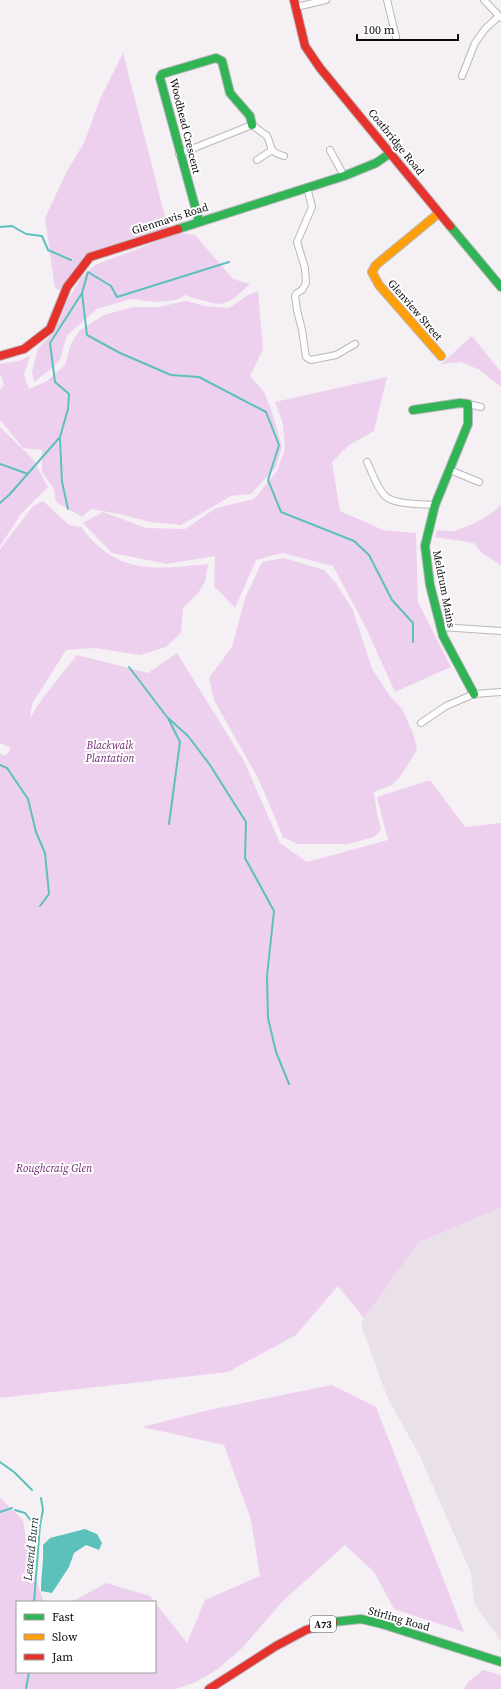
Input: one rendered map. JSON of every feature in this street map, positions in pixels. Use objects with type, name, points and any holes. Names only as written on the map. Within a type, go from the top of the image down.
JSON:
[{"type":"main road","name":"Coatbridge Road","points":[[295,3],[305,46],[320,68],[357,112],[389,154],[501,287]]},
{"type":"main road","name":"Woodhead Crescent","points":[[199,222],[160,78],[162,74],[220,58],[230,93],[250,116],[252,125]]},
{"type":"main road","name":"Glenmavis Road","points":[[0,356],[24,349],[50,329],[67,287],[90,256],[344,176],[376,163],[389,154]]},
{"type":"main road","name":"Glenview Street","points":[[439,213],[376,265],[372,272],[379,285],[441,356]]},
{"type":"main road","points":[[413,410],[460,403],[468,404]]},
{"type":"main road","name":"Meldrum Mains","points":[[468,404],[468,424],[435,505],[425,546],[430,585],[443,636],[474,694]]},
{"type":"main road","name":"Stirling Road","points":[[209,1689],[276,1646],[300,1633],[326,1623],[339,1620],[361,1619],[382,1624],[501,1662]]},
{"type":"street","points":[[295,3],[326,0]]},
{"type":"street","points":[[387,0],[396,37]]},
{"type":"street","points":[[462,76],[475,43],[485,29],[500,17],[484,0]]},
{"type":"street","points":[[180,154],[252,125],[267,136],[274,153],[284,156]]},
{"type":"street","points":[[257,160],[272,150]]},
{"type":"street","points":[[330,150],[344,176]]},
{"type":"street","points":[[307,187],[312,207],[298,242],[305,268],[306,283],[302,290],[295,296],[306,357],[311,360],[336,355],[355,344]]},
{"type":"street","points":[[468,404],[481,407]]},
{"type":"street","points":[[367,462],[381,490],[386,496],[393,500],[435,505]]},
{"type":"street","points":[[450,470],[479,482]]},
{"type":"street","points":[[440,626],[501,630]]},
{"type":"street","points":[[420,723],[446,706],[474,694],[501,692]]},
{"type":"shaded area","points":[[501,1208],[501,1641],[474,1603],[471,1573],[419,1454],[388,1399],[361,1325],[364,1318],[419,1242]]},
{"type":"green space","points":[[123,53],[168,228],[128,239],[93,252],[76,268],[61,291],[55,288],[45,218],[67,171],[84,143],[100,99]]},
{"type":"green space","points":[[179,233],[195,235],[233,279],[250,284],[235,298],[221,304],[199,300],[185,295],[176,300],[156,302],[131,299],[97,309],[67,335],[60,360],[34,382],[32,372],[38,348],[49,337],[59,322],[67,301],[82,276],[95,265]]},
{"type":"green space","points":[[258,291],[263,349],[250,376],[264,392],[273,415],[282,447],[276,467],[251,494],[231,496],[181,525],[150,522],[120,514],[91,509],[82,517],[56,502],[54,489],[42,472],[42,450],[23,448],[0,420],[0,390],[4,385],[0,374],[0,364],[19,361],[30,356],[24,375],[29,389],[47,381],[65,365],[71,344],[79,331],[104,315],[134,307],[158,307],[186,301],[205,306],[229,308],[248,295]]},
{"type":"green space","points":[[472,336],[501,372],[501,387],[480,370],[461,362],[441,364]]},
{"type":"green space","points":[[387,377],[374,431],[349,445],[332,462],[340,511],[383,530],[416,533],[418,602],[451,667],[395,692],[366,628],[333,566],[282,553],[256,560],[235,608],[214,586],[215,556],[167,564],[112,553],[83,523],[103,512],[146,528],[185,529],[216,508],[254,499],[277,471],[285,449],[283,424],[275,402]]},
{"type":"green space","points":[[0,427],[33,459],[48,487],[21,514],[0,546]]},
{"type":"green space","points":[[43,501],[69,525],[81,527],[95,543],[109,554],[123,562],[138,566],[154,567],[208,564],[205,582],[198,593],[183,608],[181,633],[166,647],[140,655],[95,648],[66,650],[32,704],[30,718],[42,699],[77,655],[148,673],[177,653],[244,761],[280,843],[307,862],[388,840],[377,797],[430,780],[465,827],[501,823],[501,1208],[419,1242],[364,1318],[338,1286],[296,1335],[228,1372],[0,1398],[0,754],[6,756],[11,748],[0,743],[0,549],[33,506]]},
{"type":"green space","points":[[501,503],[501,565],[482,553],[474,543],[435,537],[437,530],[453,531],[480,520],[498,508]]},
{"type":"green space","points":[[284,558],[324,570],[335,582],[353,610],[372,669],[390,696],[403,710],[414,736],[417,750],[402,774],[392,785],[374,792],[381,830],[374,837],[348,844],[297,844],[283,837],[259,780],[214,700],[209,678],[232,647],[245,598],[262,562]]},
{"type":"green space","points":[[332,1385],[376,1407],[464,1632],[394,1609],[374,1572],[345,1545],[284,1600],[242,1648],[218,1669],[196,1682],[176,1689],[0,1689],[0,1498],[23,1520],[30,1564],[44,1601],[16,1601],[16,1673],[156,1673],[156,1603],[187,1643],[205,1600],[260,1576],[251,1520],[224,1445],[142,1427],[209,1410]]},
{"type":"green space","points":[[106,1583],[150,1596],[154,1601],[74,1601]]},
{"type":"green space","points":[[483,1670],[501,1675],[501,1689],[464,1689],[467,1683]]},
{"type":"water","points":[[85,1529],[97,1534],[102,1543],[99,1550],[86,1545],[74,1553],[69,1567],[52,1593],[41,1591],[43,1545],[50,1538]]},
{"type":"waterway","points":[[0,227],[12,226],[26,234],[42,236],[48,250],[71,260]]},
{"type":"waterway","points":[[0,503],[10,494],[60,437],[68,409],[69,394],[55,382],[50,343],[82,293],[88,272],[111,286],[117,297],[229,262]]},
{"type":"waterway","points":[[82,293],[87,335],[120,353],[171,375],[199,377],[266,412],[279,445],[268,480],[281,512],[354,541],[369,555],[392,600],[413,623],[413,642]]},
{"type":"waterway","points":[[60,439],[62,482],[68,509]]},
{"type":"waterway","points":[[0,464],[28,474]]},
{"type":"waterway","points":[[129,667],[167,717],[188,736],[210,765],[246,822],[245,858],[274,911],[267,976],[268,1018],[276,1052],[289,1084]]},
{"type":"waterway","points":[[168,718],[180,742],[169,824]]},
{"type":"waterway","points":[[0,765],[7,768],[28,799],[36,832],[45,853],[49,894],[40,906]]},
{"type":"waterway","name":"Leaend Burn","points":[[0,1462],[14,1472],[32,1490]]},
{"type":"waterway","name":"Leaend Burn","points":[[34,1601],[40,1525],[43,1510],[41,1498]]},
{"type":"waterway","points":[[0,1512],[12,1508]]},
{"type":"waterway","points":[[15,1510],[25,1513],[32,1522],[40,1525]]},
{"type":"waterway","name":"Leaend Burn","points":[[26,1689],[29,1673]]},
{"type":"traffic: fast","points":[[199,221],[160,78],[162,74],[216,58],[222,61],[230,93],[250,116],[252,125]]},
{"type":"traffic: fast","points":[[178,229],[344,176],[376,163],[389,154]]},
{"type":"traffic: fast","points":[[450,226],[501,287]]},
{"type":"traffic: fast","points":[[413,410],[460,403],[468,404],[468,424],[435,505],[425,546],[430,585],[443,636],[474,694]]},
{"type":"traffic: fast","points":[[333,1622],[361,1619],[382,1624],[501,1662]]},
{"type":"traffic: slow","points":[[439,213],[376,265],[372,272],[379,285],[441,356]]},
{"type":"traffic: jam","points":[[294,0],[305,46],[320,68],[450,226]]},
{"type":"traffic: jam","points":[[0,356],[24,349],[50,329],[67,287],[90,257],[178,229]]},
{"type":"traffic: jam","points":[[209,1689],[276,1646],[306,1630],[333,1622]]},
{"type":"park label","name":"Blackwalk Plantation","points":[[110,751]]},
{"type":"park label","name":"Roughcraig Glen","points":[[54,1168]]}]
